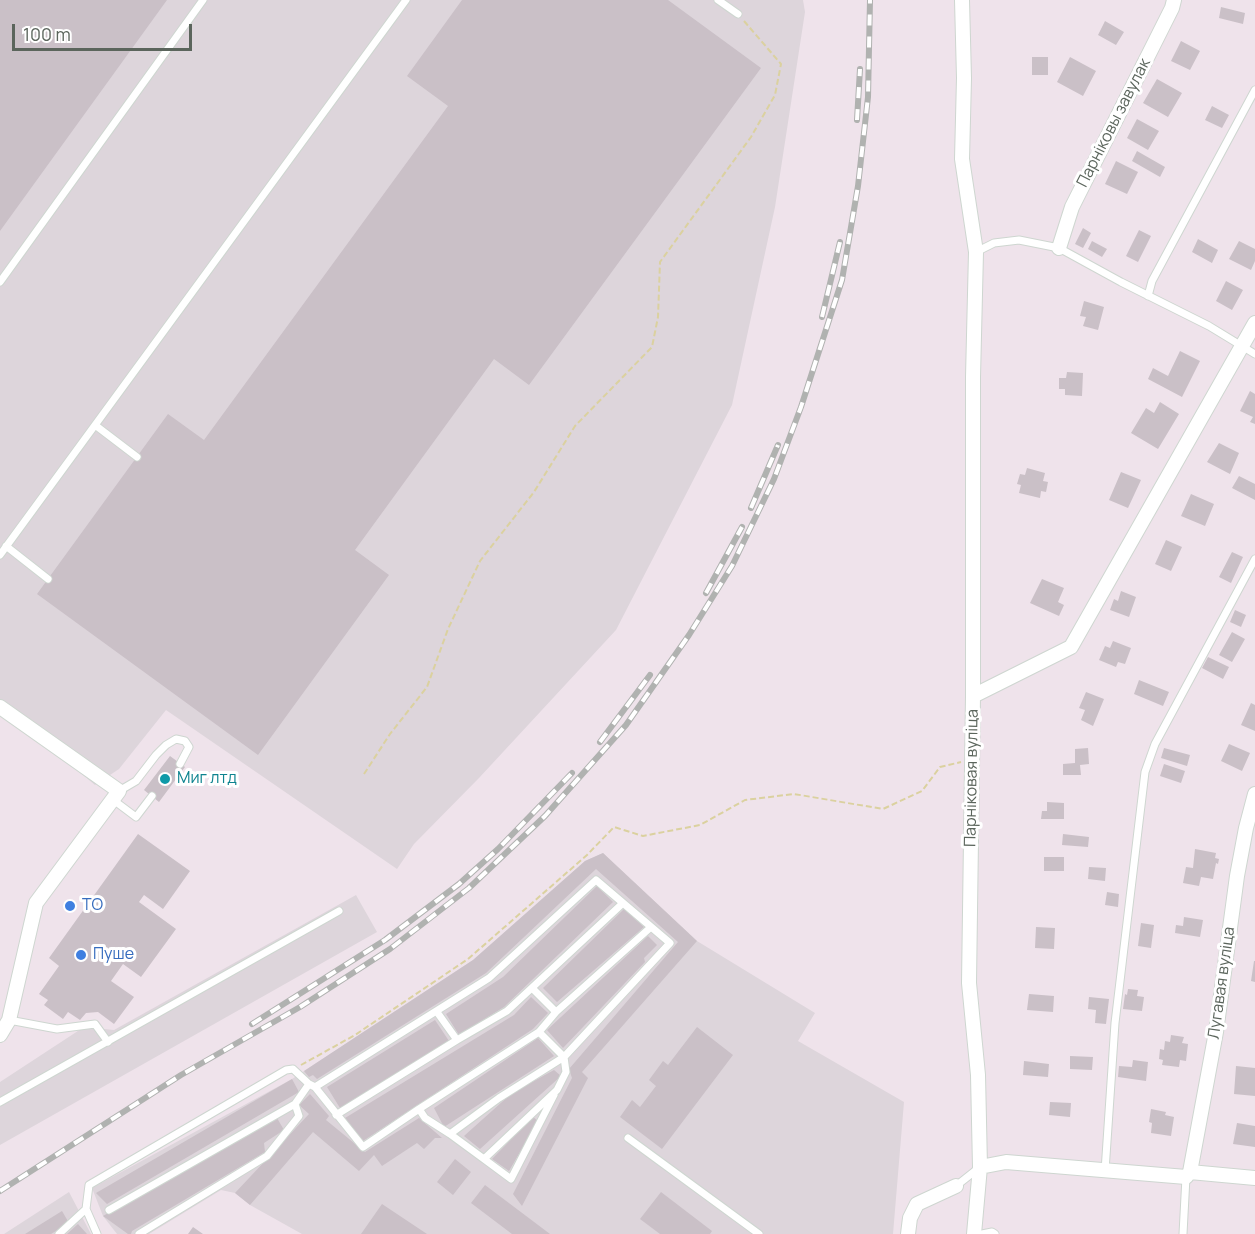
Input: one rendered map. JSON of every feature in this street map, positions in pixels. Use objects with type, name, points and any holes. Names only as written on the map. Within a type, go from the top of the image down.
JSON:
[{"type":"street","points":[[962,0],[964,78],[962,159],[976,252],[973,377],[973,696]]},
{"type":"street","name":"Парніковы завулак","points":[[1059,248],[1072,207],[1174,0]]},
{"type":"street","name":"Парніковая вуліца","points":[[974,1234],[980,1167],[978,1075],[969,983],[973,696],[1071,647],[1255,323]]},
{"type":"street","points":[[0,706],[116,795],[36,903],[9,1020],[0,1035]]},
{"type":"street","name":"Лугавая вуліца","points":[[1188,1175],[1216,1032],[1237,876],[1255,794]]},
{"type":"street","points":[[980,1167],[1006,1162],[1105,1171],[1255,1178]]},
{"type":"street","points":[[908,1234],[910,1218],[917,1204],[956,1186]]},
{"type":"lane","points":[[0,282],[202,0]]},
{"type":"lane","points":[[0,555],[406,0]]},
{"type":"lane","points":[[718,0],[738,14]]},
{"type":"lane","points":[[1148,296],[1152,280],[1255,90]]},
{"type":"lane","points":[[976,252],[994,243],[1019,240],[1059,248],[1209,326],[1255,354]]},
{"type":"lane","points":[[95,426],[137,457]]},
{"type":"lane","points":[[6,546],[48,579]]},
{"type":"lane","points":[[1105,1171],[1115,1023],[1145,772],[1155,744],[1255,559]]},
{"type":"lane","points":[[152,796],[136,817],[116,795],[136,781],[156,754],[177,739],[185,741],[189,747],[180,764]]},
{"type":"lane","points":[[109,1210],[295,1104],[312,1086],[437,1012],[489,978],[596,880],[670,943],[564,1057],[499,1098],[450,1134]]},
{"type":"lane","points":[[336,1115],[507,1011],[622,903]]},
{"type":"lane","points":[[0,1102],[339,911]]},
{"type":"lane","points":[[97,1234],[86,1209],[89,1185],[286,1070],[293,1069],[312,1086],[363,1147],[539,1032],[556,1012],[651,927]]},
{"type":"lane","points":[[532,988],[556,1012]]},
{"type":"lane","points":[[437,1012],[457,1040]]},
{"type":"lane","points":[[9,1020],[57,1029],[95,1024],[108,1042]]},
{"type":"lane","points":[[419,1109],[425,1118],[512,1179],[566,1072],[564,1057],[539,1032]]},
{"type":"lane","points":[[484,1159],[557,1090]]},
{"type":"lane","points":[[139,1234],[267,1156],[299,1116],[295,1104]]},
{"type":"lane","points":[[628,1138],[759,1234]]},
{"type":"lane","points":[[956,1186],[980,1167]]},
{"type":"lane","points":[[1183,1234],[1188,1175]]},
{"type":"lane","points":[[58,1234],[86,1209]]},
{"type":"lane","points":[[982,1234],[993,1232],[995,1234]]},
{"type":"path","points":[[364,774],[390,734],[427,687],[448,629],[480,561],[534,492],[575,426],[608,395],[652,347],[658,317],[660,262],[751,137],[775,95],[781,64],[738,14]]},
{"type":"path","points":[[293,1069],[355,1035],[468,958],[587,855],[614,827],[643,836],[700,825],[745,800],[794,794],[883,809],[922,791],[940,766],[972,759]]},
{"type":"shaded area","points":[[0,0],[803,0],[805,12],[775,207],[732,405],[616,630],[479,778],[414,844],[397,869],[166,710],[119,769],[95,785],[0,706]]},
{"type":"shaded area","points":[[603,853],[697,941],[815,1013],[798,1041],[904,1102],[893,1234],[302,1234],[250,1205],[235,1193],[221,1190],[149,1234],[117,1234],[103,1216],[92,1188],[292,1079],[473,960],[585,861]]},
{"type":"shaded area","points":[[356,895],[377,932],[0,1145],[0,1082],[84,1027],[114,1030]]},
{"type":"shaded area","points":[[69,1192],[91,1234],[4,1234]]},
{"type":"building","points":[[0,0],[167,0],[0,231]]},
{"type":"building","points":[[462,0],[668,0],[761,68],[529,385],[494,359],[355,550],[389,575],[258,755],[37,594],[168,414],[204,440],[448,106],[407,76]]},
{"type":"building","points":[[1221,7],[1245,13],[1243,24],[1219,18]]},
{"type":"building","points":[[1105,21],[1124,32],[1116,45],[1098,35]]},
{"type":"building","points":[[1181,41],[1200,51],[1190,70],[1171,61]]},
{"type":"building","points":[[1032,57],[1048,57],[1048,75],[1032,75]]},
{"type":"building","points":[[1070,57],[1096,71],[1083,96],[1057,82]]},
{"type":"building","points":[[1157,79],[1182,93],[1168,117],[1143,103]]},
{"type":"building","points":[[1212,106],[1229,115],[1222,128],[1205,120]]},
{"type":"building","points":[[1137,119],[1159,131],[1148,150],[1127,138]]},
{"type":"building","points":[[1137,151],[1165,167],[1160,177],[1132,161]]},
{"type":"building","points":[[1116,161],[1138,172],[1127,194],[1105,184]]},
{"type":"building","points":[[1083,228],[1091,233],[1083,248],[1075,244]]},
{"type":"building","points":[[1139,230],[1151,236],[1138,262],[1126,256]]},
{"type":"building","points":[[1198,239],[1218,250],[1212,263],[1192,252]]},
{"type":"building","points":[[1092,241],[1107,249],[1102,257],[1088,249]]},
{"type":"building","points":[[1239,241],[1255,249],[1255,261],[1251,270],[1229,259]]},
{"type":"building","points":[[1226,281],[1243,290],[1232,310],[1216,301]]},
{"type":"building","points":[[1084,301],[1104,307],[1098,330],[1083,326],[1086,317],[1080,316]]},
{"type":"building","points":[[1180,351],[1200,361],[1182,397],[1148,379],[1153,368],[1168,376]]},
{"type":"building","points":[[1067,372],[1083,373],[1082,396],[1065,395],[1065,389],[1059,389],[1059,378],[1066,378]]},
{"type":"building","points":[[1250,391],[1255,394],[1255,424],[1250,422],[1253,417],[1240,411]]},
{"type":"building","points":[[1160,402],[1179,414],[1158,449],[1131,433],[1146,408],[1154,413]]},
{"type":"building","points":[[1219,443],[1239,453],[1230,474],[1207,462]]},
{"type":"building","points":[[1027,468],[1045,473],[1043,481],[1048,482],[1046,492],[1041,491],[1040,498],[1019,493],[1021,485],[1017,484],[1020,474],[1025,475]]},
{"type":"building","points":[[1121,472],[1141,480],[1128,508],[1109,500]]},
{"type":"building","points":[[1239,476],[1255,484],[1255,500],[1232,488]]},
{"type":"building","points":[[1191,494],[1214,504],[1205,526],[1181,516]]},
{"type":"building","points":[[1166,540],[1182,547],[1171,571],[1155,564]]},
{"type":"building","points":[[1232,552],[1243,557],[1231,583],[1219,577]]},
{"type":"building","points":[[1042,579],[1064,588],[1058,602],[1064,605],[1059,616],[1030,603]]},
{"type":"building","points":[[1121,591],[1136,597],[1129,617],[1110,610],[1114,599],[1118,601]]},
{"type":"building","points":[[1235,610],[1246,615],[1241,627],[1230,622]]},
{"type":"building","points":[[1232,632],[1245,639],[1232,662],[1219,655]]},
{"type":"building","points":[[1113,641],[1131,648],[1125,664],[1118,662],[1116,667],[1099,660],[1105,646],[1110,648]]},
{"type":"building","points":[[1208,657],[1229,667],[1223,679],[1202,668]]},
{"type":"building","points":[[1139,680],[1169,692],[1163,706],[1134,694]]},
{"type":"building","points":[[1086,692],[1104,699],[1093,726],[1081,720],[1085,710],[1079,708]]},
{"type":"building","points":[[1251,703],[1255,705],[1255,731],[1241,725]]},
{"type":"building","points":[[1229,744],[1250,753],[1242,771],[1221,761]]},
{"type":"building","points":[[1088,748],[1089,764],[1080,765],[1081,775],[1063,775],[1063,764],[1075,763],[1075,749]]},
{"type":"building","points":[[1164,748],[1190,755],[1187,766],[1161,758]]},
{"type":"building","name":"Миг лтд","points":[[170,756],[185,767],[159,802],[144,790]]},
{"type":"building","points":[[1164,764],[1185,771],[1181,783],[1160,776]]},
{"type":"building","points":[[1047,802],[1064,803],[1064,819],[1041,819],[1042,811],[1047,811]]},
{"type":"building","points":[[138,834],[190,871],[163,909],[144,895],[139,902],[176,929],[141,977],[123,964],[111,981],[134,997],[114,1024],[98,1012],[86,1013],[80,1020],[68,1012],[63,1019],[44,1005],[48,1000],[39,994],[59,966],[49,958]]},
{"type":"building","points":[[1063,834],[1089,837],[1088,847],[1062,845]]},
{"type":"building","points":[[1195,849],[1216,853],[1215,858],[1219,859],[1213,879],[1201,877],[1199,886],[1183,883],[1186,867],[1193,868]]},
{"type":"building","points":[[603,853],[697,941],[582,1072],[588,1078],[522,1206],[513,1194],[572,1078],[569,1069],[678,942],[596,869],[486,973],[317,1079],[313,1075],[309,1077],[304,1071],[473,960],[585,861]]},
{"type":"building","points":[[1044,857],[1064,857],[1064,871],[1044,871]]},
{"type":"building","points":[[1089,867],[1106,868],[1105,881],[1088,879]]},
{"type":"building","points":[[597,886],[613,902],[504,1007],[459,1035],[446,1014],[503,977]]},
{"type":"building","points":[[1107,892],[1119,894],[1118,907],[1105,905]]},
{"type":"building","points":[[624,909],[644,927],[557,1002],[543,988]]},
{"type":"building","points":[[1184,917],[1203,920],[1200,937],[1175,933],[1176,925],[1183,926]]},
{"type":"building","points":[[1141,923],[1154,925],[1151,948],[1138,946]]},
{"type":"building","points":[[1036,927],[1055,928],[1054,949],[1035,948]]},
{"type":"building","points":[[648,936],[657,945],[644,958],[645,962],[563,1048],[547,1030]]},
{"type":"building","points":[[1255,961],[1255,982],[1251,981]]},
{"type":"building","points":[[1128,989],[1138,990],[1137,996],[1144,997],[1142,1011],[1123,1009]]},
{"type":"building","points":[[1029,994],[1054,996],[1053,1012],[1027,1010]]},
{"type":"building","points":[[531,997],[548,1013],[533,1029],[363,1141],[345,1118],[514,1015]]},
{"type":"building","points":[[1089,997],[1109,999],[1106,1024],[1095,1023],[1096,1010],[1088,1009]]},
{"type":"building","points":[[435,1020],[449,1041],[340,1108],[327,1087]]},
{"type":"building","points":[[697,1027],[733,1055],[662,1149],[620,1117],[632,1100],[640,1107],[656,1086],[649,1080],[663,1061],[668,1065]]},
{"type":"building","points":[[1171,1035],[1184,1037],[1182,1043],[1188,1044],[1186,1061],[1180,1060],[1179,1067],[1162,1065],[1163,1060],[1159,1059],[1160,1049],[1164,1050],[1165,1041],[1170,1042]]},
{"type":"building","points":[[538,1038],[554,1056],[444,1127],[434,1108]]},
{"type":"building","points":[[1070,1056],[1093,1057],[1092,1070],[1070,1069]]},
{"type":"building","points":[[1133,1060],[1148,1062],[1146,1081],[1118,1077],[1119,1066],[1132,1067]]},
{"type":"building","points":[[1024,1061],[1049,1064],[1048,1077],[1023,1075]]},
{"type":"building","points":[[1236,1066],[1255,1068],[1255,1096],[1234,1094]]},
{"type":"building","points":[[554,1070],[561,1076],[480,1149],[464,1136],[512,1093]]},
{"type":"building","points":[[292,1079],[299,1092],[107,1204],[96,1193]]},
{"type":"building","points":[[310,1094],[329,1116],[326,1120],[365,1152],[419,1118],[442,1138],[435,1138],[424,1149],[417,1143],[382,1166],[374,1155],[359,1171],[313,1132],[250,1205],[235,1193],[309,1114],[299,1105]]},
{"type":"building","points":[[1050,1102],[1071,1103],[1070,1117],[1049,1115]]},
{"type":"building","points":[[1151,1109],[1166,1112],[1165,1115],[1174,1117],[1171,1136],[1151,1133],[1152,1123],[1149,1122]]},
{"type":"building","points":[[533,1117],[538,1121],[509,1171],[492,1159]]},
{"type":"building","points":[[277,1118],[284,1130],[264,1143],[265,1152],[132,1231],[131,1234],[103,1216]]},
{"type":"building","points":[[1237,1123],[1255,1126],[1255,1147],[1233,1144]]},
{"type":"building","points":[[455,1159],[471,1172],[453,1195],[437,1182]]},
{"type":"building","points":[[485,1185],[550,1234],[512,1234],[471,1203]]},
{"type":"building","points":[[661,1192],[712,1231],[710,1234],[660,1234],[640,1219]]},
{"type":"building","points":[[382,1204],[427,1234],[361,1234]]},
{"type":"building","points":[[62,1211],[69,1223],[51,1234],[25,1234]]},
{"type":"building","points":[[78,1224],[87,1234],[67,1234]]},
{"type":"building","points":[[193,1227],[203,1234],[188,1234]]},
{"type":"railway","points":[[0,1191],[181,1075],[300,1007],[390,949],[469,888],[545,816],[626,725],[689,635],[732,566],[774,479],[801,407],[842,280],[858,186],[868,97],[870,0]]},
{"type":"railway","points":[[857,120],[860,69]]},
{"type":"railway","points":[[822,317],[840,242]]},
{"type":"railway","points":[[751,508],[778,445]]},
{"type":"railway","points":[[706,593],[742,527]]},
{"type":"railway","points":[[600,742],[650,675]]},
{"type":"railway","points":[[252,1024],[385,940],[459,884],[498,849],[572,773]]},
{"type":"place","name":"Миг лтд","points":[[165,779]]},
{"type":"place","name":"ТО","points":[[70,906]]},
{"type":"place","name":"Пуше","points":[[81,955]]}]
